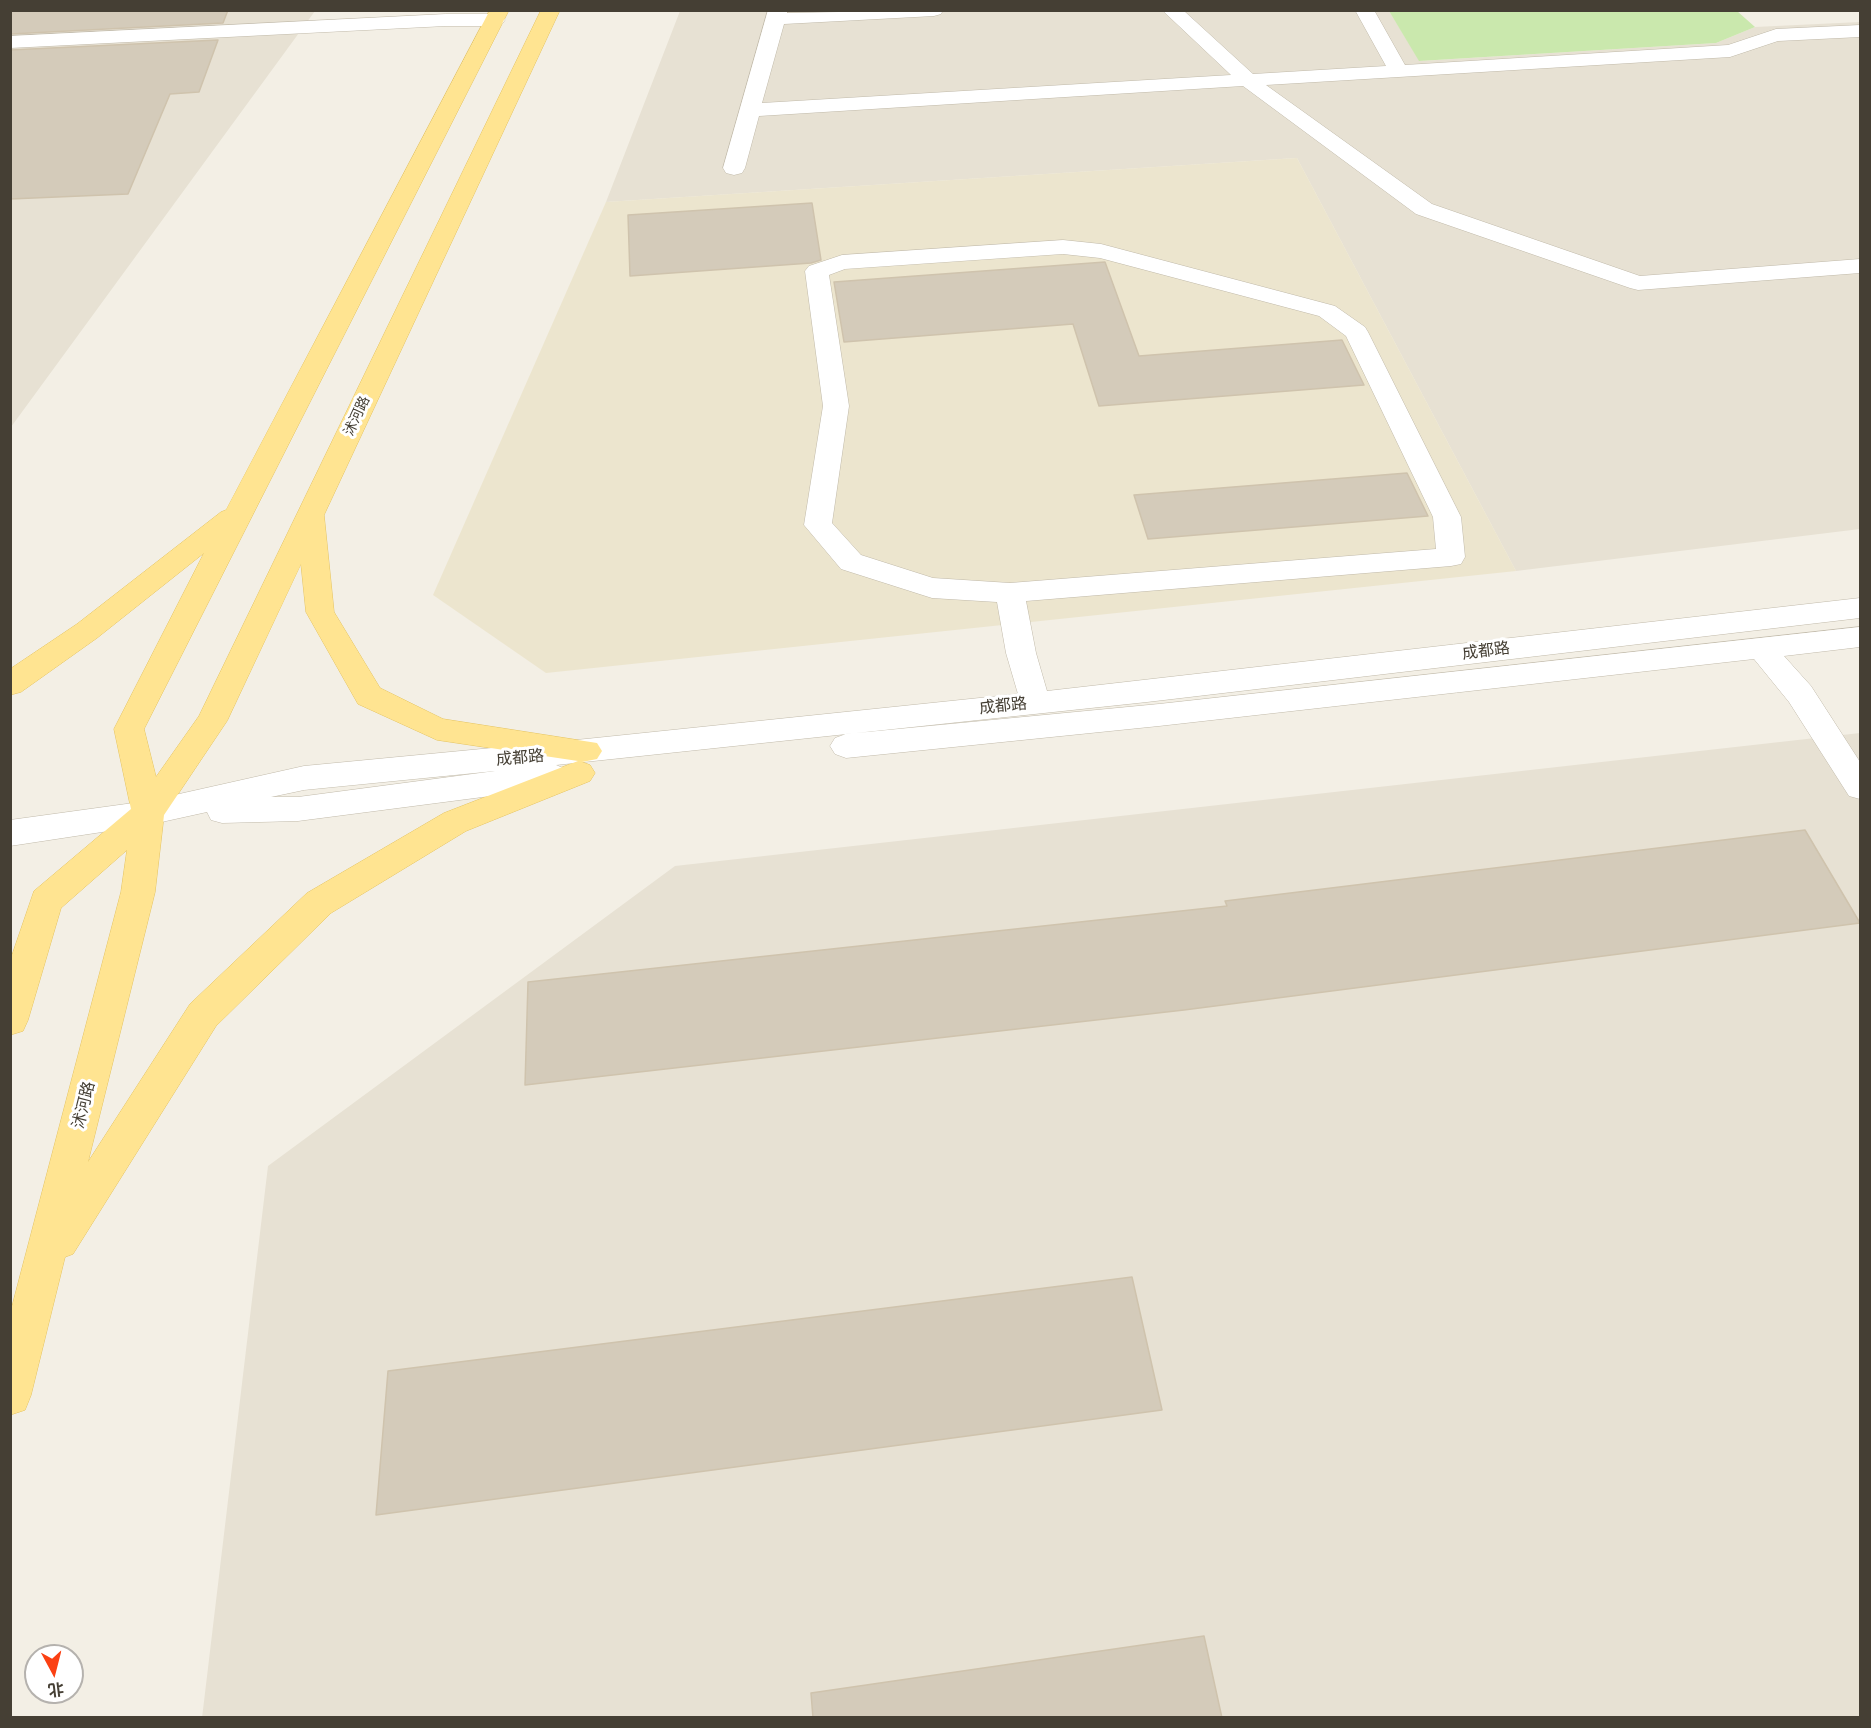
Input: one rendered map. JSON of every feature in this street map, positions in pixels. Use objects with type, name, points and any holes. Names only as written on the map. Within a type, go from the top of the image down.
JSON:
[{"type":"main road","name":"沭河路","points":[[10,1020],[46,901],[148,813],[212,722],[551,10]]},
{"type":"main road","name":"沭河路","points":[[10,1395],[138,891],[148,813],[129,729],[497,15]]},
{"type":"main road","points":[[10,684],[87,631],[239,512]]},
{"type":"main road","points":[[310,515],[320,612],[369,696],[438,729],[583,762]]},
{"type":"main road","points":[[43,1266],[203,1015],[319,903],[455,822],[583,762]]},
{"type":"street","points":[[734,168],[777,15],[934,10]]},
{"type":"street","points":[[1171,10],[1248,80],[1424,209],[1638,283],[1860,266]]},
{"type":"street","points":[[1364,10],[1399,71]]},
{"type":"street","points":[[10,42],[446,20],[497,15]]},
{"type":"street","points":[[750,110],[1730,51],[1776,35],[1860,31]]},
{"type":"street","points":[[1063,247],[1101,251],[1327,311],[1356,332],[1447,517],[1451,557],[1011,593],[932,588],[851,562],[818,525],[836,406],[817,271],[842,262],[1063,247]]},
{"type":"street","points":[[1011,593],[1021,653],[1036,703]]},
{"type":"street","name":"成都路","points":[[10,810],[148,813],[298,809],[583,762],[1036,703],[1860,608]]},
{"type":"street","name":"成都路","points":[[583,762],[1159,715],[1860,637]]},
{"type":"street","points":[[1761,648],[1800,694],[1860,787]]},
{"type":"street","name":"成都路","points":[[10,833],[148,813]]},
{"type":"shaded area","points":[[11,11],[315,11],[11,427]]},
{"type":"shaded area","points":[[680,11],[1389,11],[1420,61],[1716,43],[1755,27],[1860,22],[1860,529],[1516,571],[1297,158],[606,202]]},
{"type":"shaded area","points":[[1297,158],[1516,571],[546,673],[433,595],[606,202]]},
{"type":"shaded area","points":[[1860,733],[1860,1717],[202,1718],[268,1166],[675,866]]},
{"type":"green space","points":[[1389,11],[1737,11],[1755,27],[1716,43],[1419,61]]},
{"type":"building","points":[[10,10],[228,10],[223,23],[10,34]]},
{"type":"building","points":[[218,40],[199,92],[170,94],[128,194],[10,199],[10,50]]},
{"type":"building","points":[[812,203],[821,260],[811,263],[630,276],[628,215]]},
{"type":"building","points":[[1105,262],[1139,356],[1342,340],[1364,385],[1099,406],[1073,324],[844,342],[834,282]]},
{"type":"building","points":[[1407,473],[1428,516],[1148,539],[1134,495]]},
{"type":"building","points":[[1805,830],[1860,923],[1184,1010],[525,1085],[528,982],[1227,906],[1225,901]]},
{"type":"building","points":[[1132,1277],[1162,1410],[376,1515],[388,1371]]},
{"type":"building","points":[[1204,1636],[1222,1718],[813,1718],[811,1693]]}]
